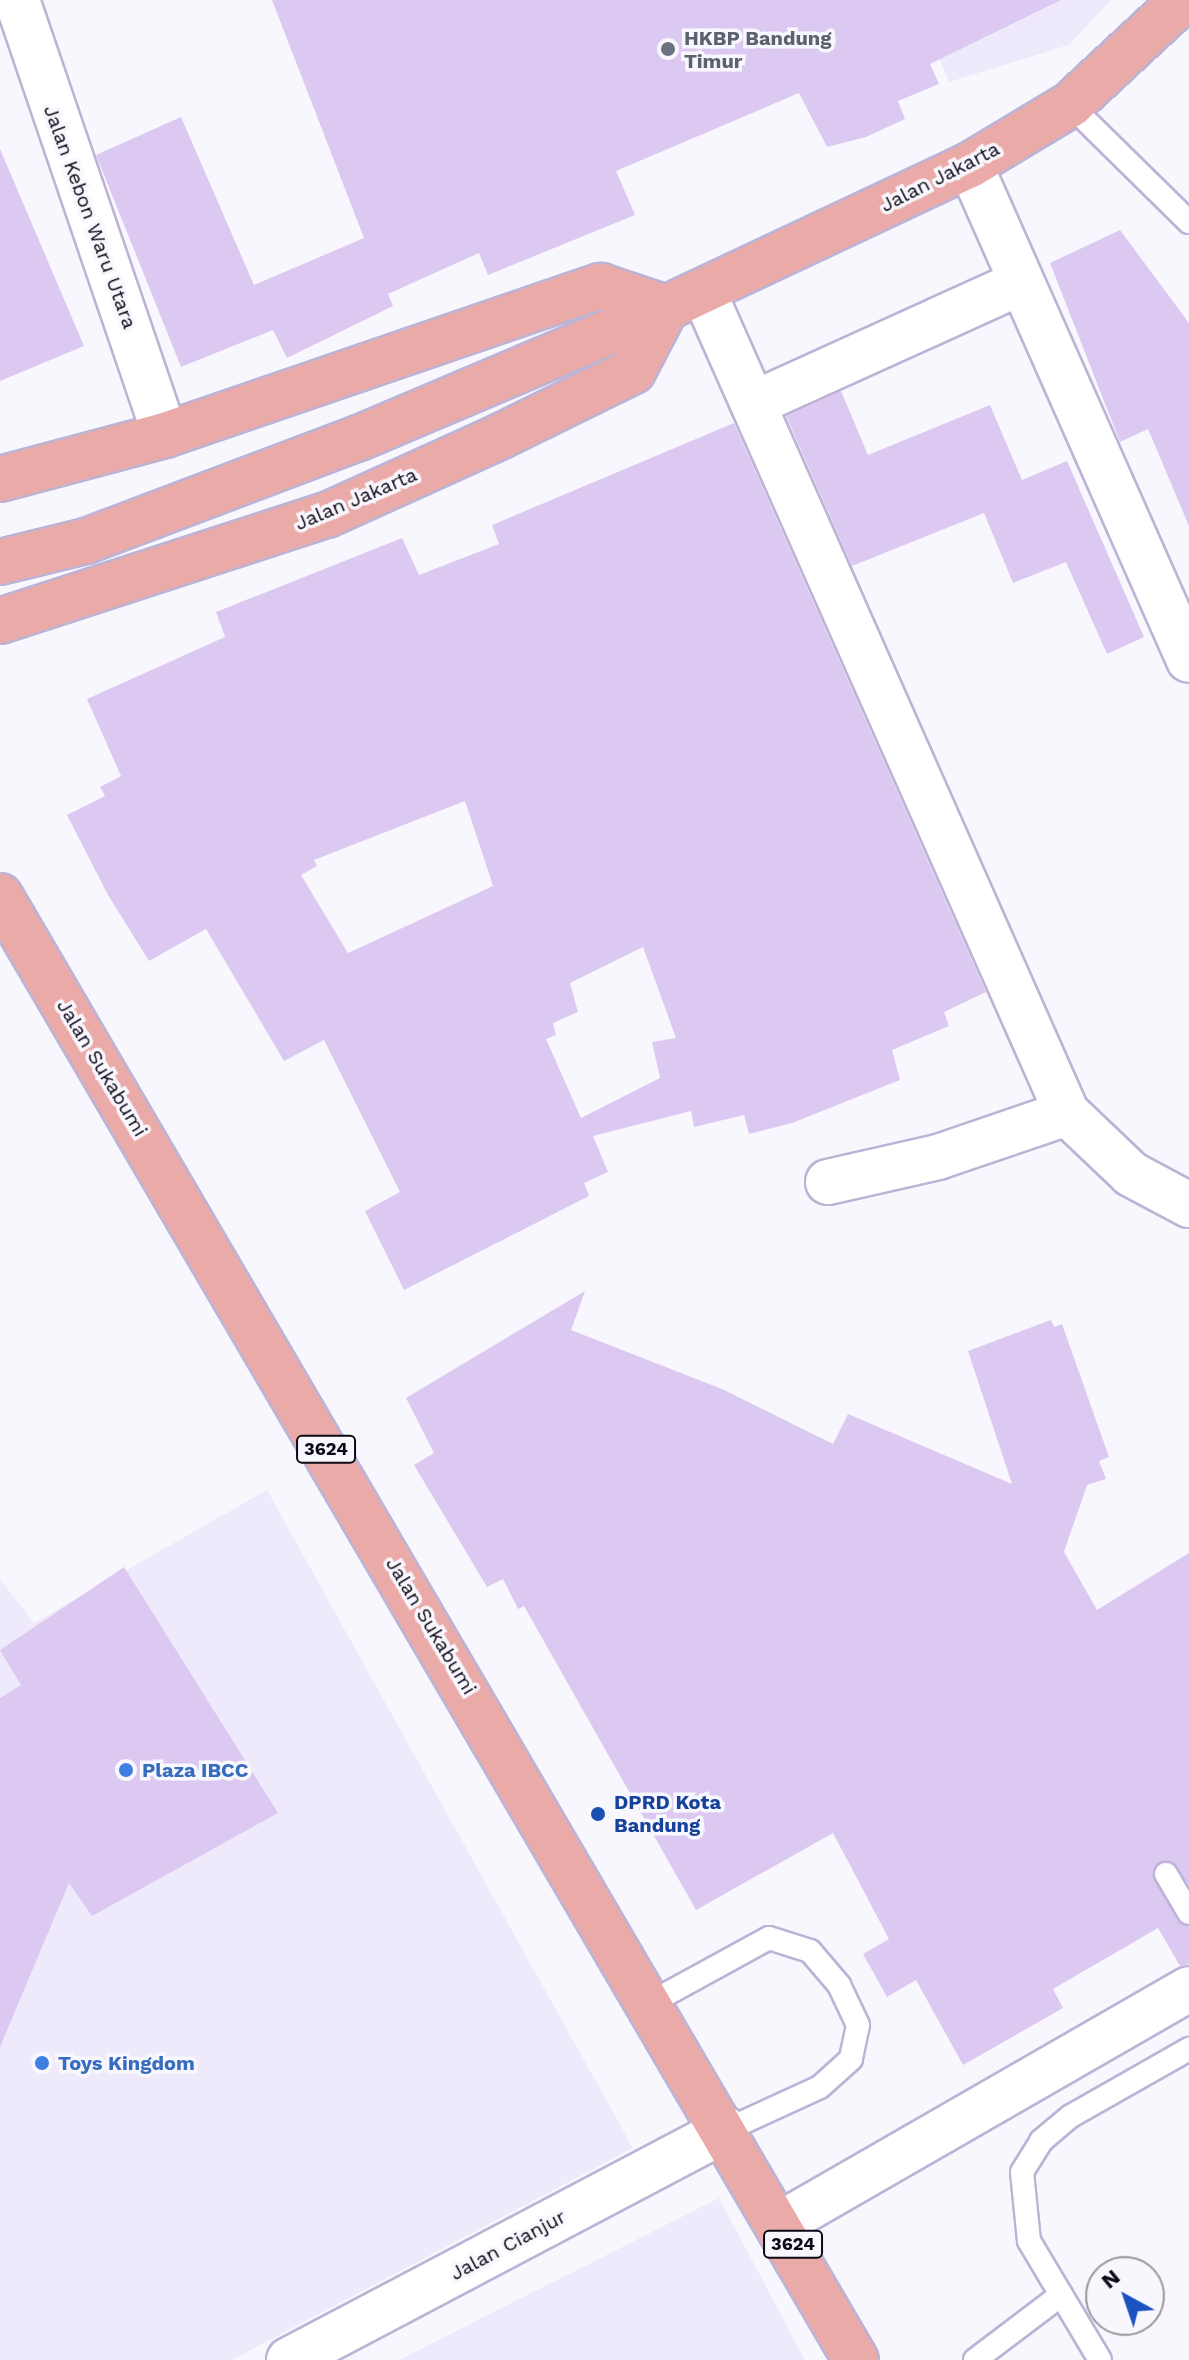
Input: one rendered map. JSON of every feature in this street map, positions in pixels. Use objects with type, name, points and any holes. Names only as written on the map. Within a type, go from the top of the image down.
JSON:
[{"type":"main road","name":"Jalan Jakarta","points":[[0,562],[86,541],[430,406],[685,300],[970,165],[1070,105],[1183,0]]},
{"type":"main road","points":[[0,479],[165,435],[601,286],[685,300]]},
{"type":"main road","name":"Jalan Jakarta","points":[[0,621],[327,515],[499,437],[633,371],[685,300]]},
{"type":"main road","name":"Jalan Sukabumi","points":[[0,896],[782,2223],[856,2360]]},
{"type":"street","name":"Jalan Kebon Waru Utara","points":[[17,0],[165,435]]},
{"type":"street","points":[[970,165],[1019,283],[1189,660]]},
{"type":"street","points":[[755,403],[1019,283]]},
{"type":"street","points":[[685,300],[755,403],[1067,1113],[1131,1174],[1189,1205]]},
{"type":"street","points":[[828,1182],[938,1157],[1067,1113]]},
{"type":"street","points":[[782,2223],[1189,1989]]},
{"type":"street","name":"Jalan Cianjur","points":[[289,2360],[726,2130]]},
{"type":"lane","points":[[1070,105],[1189,222]]},
{"type":"lane","points":[[1166,1874],[1189,1913]]},
{"type":"lane","points":[[652,2002],[769,1938],[810,1951],[839,1985],[858,2025],[851,2059],[820,2087],[726,2130]]},
{"type":"lane","points":[[1100,2360],[1029,2241],[1022,2172],[1041,2141],[1071,2116],[1189,2049]]},
{"type":"lane","points":[[975,2360],[1061,2295]]},
{"type":"shaded area","points":[[914,0],[1111,0],[1069,45],[949,82]]},
{"type":"shaded area","points":[[267,1490],[633,2148],[232,2360],[0,2360],[0,1579],[34,1623]]},
{"type":"shaded area","points":[[719,2198],[805,2360],[399,2360]]},
{"type":"building","points":[[272,0],[1061,0],[930,64],[939,84],[898,101],[905,119],[866,137],[827,147],[799,93],[616,171],[635,215],[488,275],[479,253],[388,294],[393,306],[287,358],[273,330],[181,367],[96,155],[181,117],[254,285],[364,238]]},
{"type":"building","points":[[0,149],[84,346],[0,381]]},
{"type":"building","points":[[1120,230],[1189,323],[1189,526],[1148,429],[1120,442],[1050,263]]},
{"type":"building","points":[[841,391],[868,455],[990,405],[1022,480],[1067,461],[1144,637],[1107,654],[1066,562],[1013,583],[984,513],[852,566],[786,416]]},
{"type":"building","points":[[734,423],[986,992],[944,1012],[949,1026],[892,1050],[900,1080],[792,1123],[749,1134],[744,1115],[694,1127],[691,1111],[593,1136],[608,1172],[584,1183],[589,1196],[404,1290],[365,1211],[400,1192],[324,1040],[284,1061],[206,929],[149,961],[108,895],[67,815],[105,796],[100,787],[121,776],[87,699],[225,637],[216,612],[402,538],[419,575],[499,544],[492,525]],"holes":[[[465,801],[493,886],[348,953],[301,875],[317,866],[314,860]],[[643,947],[676,1038],[652,1042],[660,1078],[581,1118],[546,1039],[556,1035],[553,1023],[578,1012],[570,983]]]},
{"type":"building","points":[[585,1291],[571,1330],[722,1389],[833,1444],[848,1414],[1012,1484],[968,1351],[1051,1320],[1054,1327],[1062,1324],[1109,1457],[1099,1461],[1106,1479],[1087,1485],[1064,1552],[1097,1610],[1189,1553],[1189,1885],[1172,1862],[1160,1862],[1152,1873],[1177,1920],[1189,1927],[1189,1964],[1180,1966],[1158,1928],[1053,1989],[1063,2008],[963,2065],[916,1980],[887,1997],[863,1954],[889,1939],[833,1833],[696,1910],[524,1606],[518,1609],[503,1579],[487,1587],[414,1465],[434,1453],[406,1398]]},
{"type":"building","name":"Plaza IBCC","points":[[124,1567],[278,1813],[92,1916],[69,1883],[0,2047],[0,1698],[21,1685],[0,1650]]},
{"type":"place","name":"HKBP Bandung Timur","points":[[668,49]]},
{"type":"place","name":"Plaza IBCC","points":[[126,1770]]},
{"type":"place","name":"DPRD Kota Bandung","points":[[598,1814]]},
{"type":"place","name":"Toys Kingdom","points":[[42,2063]]}]
